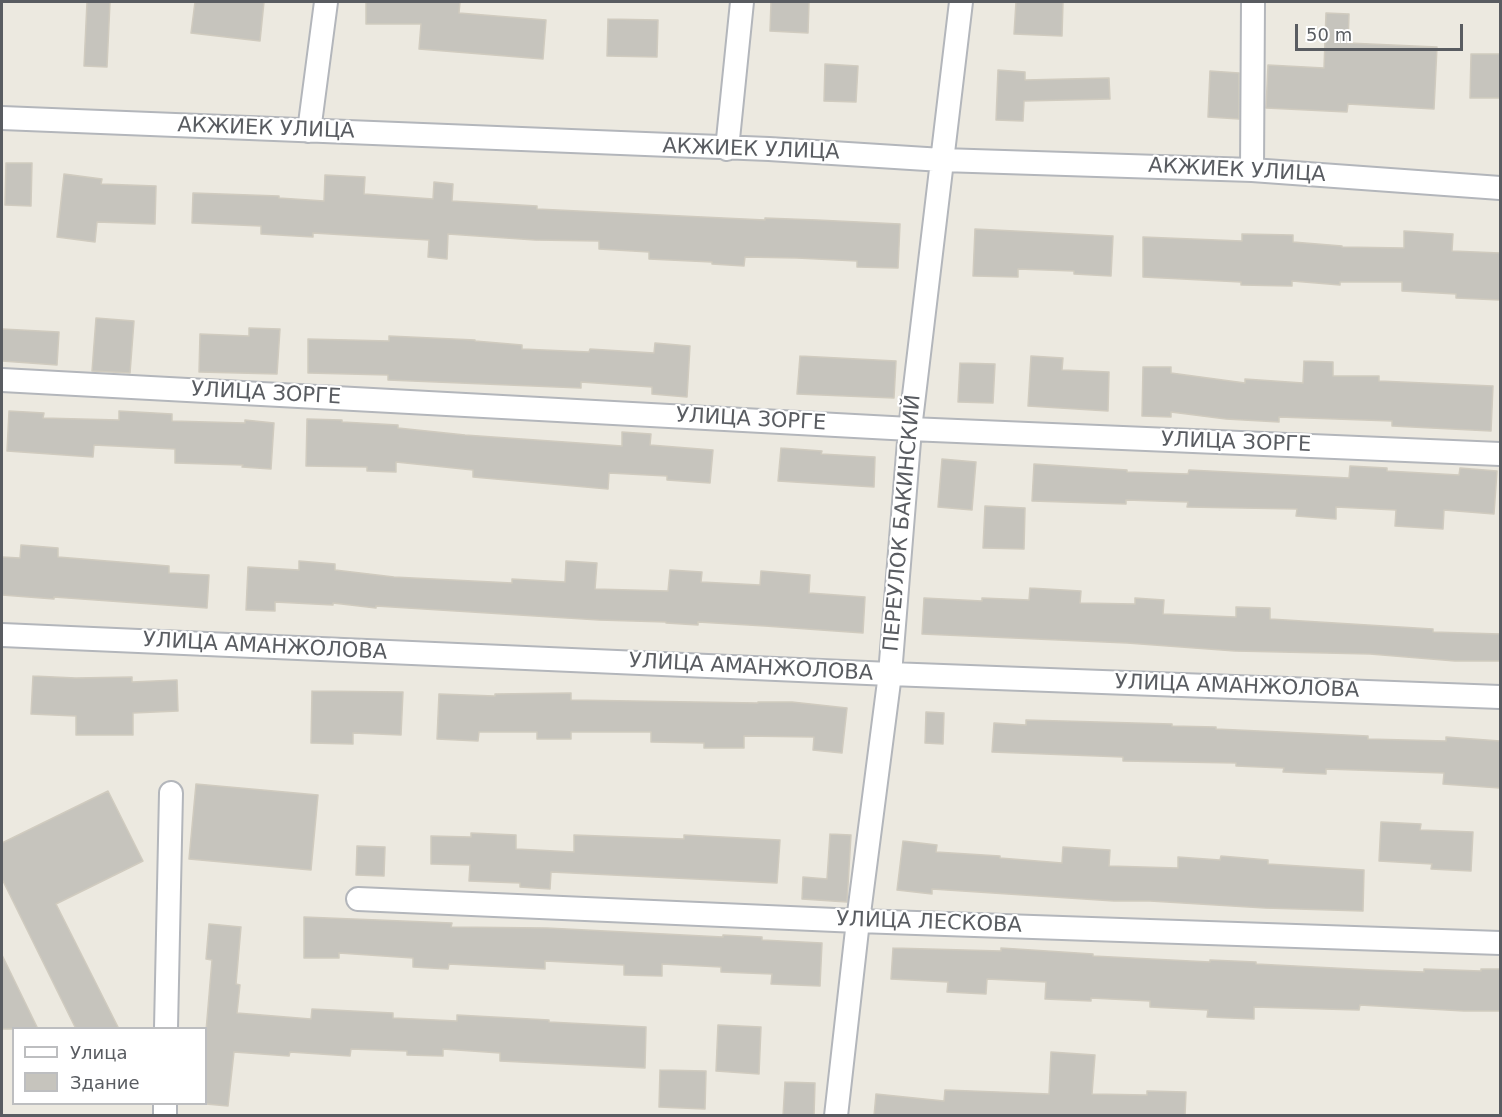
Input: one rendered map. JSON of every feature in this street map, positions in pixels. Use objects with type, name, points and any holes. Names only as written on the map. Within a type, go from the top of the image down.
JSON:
[{"type":"street","points":[[309,131],[326,2]]},
{"type":"street","points":[[726,149],[742,2]]},
{"type":"street","name":"ПЕРЕУЛОК БАКИНСКИЙ","points":[[836,1116],[858,921],[890,674],[910,429],[962,2]]},
{"type":"street","points":[[1252,2],[1252,170]]},
{"type":"street","name":"АКЖИЕК УЛИЦА","points":[[2,118],[942,159],[1252,170],[1500,188]]},
{"type":"street","name":"УЛИЦА ЗОРГЕ","points":[[2,380],[910,429],[1500,454]]},
{"type":"street","name":"УЛИЦА АМАНЖОЛОВА","points":[[2,635],[1500,698]]},
{"type":"street","points":[[166,1027],[171,794]]},
{"type":"street","name":"УЛИЦА ЛЕСКОВА","points":[[358,899],[858,921],[1500,943]]},
{"type":"building","points":[[87,2],[110,2],[107,67],[84,66]]},
{"type":"building","points":[[195,2],[264,2],[260,41],[191,33]]},
{"type":"building","points":[[366,2],[460,2],[459,13],[546,20],[543,59],[419,49],[421,24],[366,24]]},
{"type":"building","points":[[771,2],[809,2],[808,33],[770,31]]},
{"type":"building","points":[[1016,2],[1063,2],[1062,36],[1014,34]]},
{"type":"building","points":[[1326,13],[1349,14],[1348,43],[1437,47],[1434,109],[1348,104],[1347,112],[1266,108],[1268,65],[1324,68]]},
{"type":"building","points":[[608,19],[658,20],[657,57],[607,56]]},
{"type":"building","points":[[1471,54],[1500,54],[1500,98],[1470,98]]},
{"type":"building","points":[[825,64],[858,66],[856,102],[824,101]]},
{"type":"building","points":[[998,70],[1025,72],[1025,80],[1109,78],[1110,99],[1024,101],[1023,121],[996,120]]},
{"type":"building","points":[[1210,71],[1239,73],[1239,119],[1208,117]]},
{"type":"building","points":[[6,163],[32,163],[31,206],[5,205]]},
{"type":"building","points":[[64,174],[102,179],[101,184],[156,186],[155,224],[97,222],[95,242],[57,237]]},
{"type":"building","points":[[325,175],[365,177],[364,194],[433,199],[434,182],[453,184],[452,201],[537,206],[537,209],[900,224],[898,268],[857,267],[857,261],[797,258],[745,257],[744,266],[712,264],[712,262],[649,259],[649,252],[599,249],[599,241],[535,240],[448,234],[447,259],[428,257],[429,240],[313,233],[313,237],[261,234],[261,226],[192,223],[193,193],[279,196],[279,198],[324,201]]},
{"type":"building","points":[[975,229],[1113,236],[1111,276],[1074,274],[1074,271],[1018,269],[1018,277],[973,276]]},
{"type":"building","points":[[1404,231],[1453,234],[1452,251],[1500,253],[1500,300],[1456,298],[1456,294],[1402,291],[1402,282],[1340,282],[1340,285],[1292,281],[1292,286],[1241,285],[1241,282],[1143,277],[1143,237],[1242,241],[1242,234],[1293,235],[1293,242],[1342,247],[1404,248]]},
{"type":"building","points":[[96,318],[134,321],[130,373],[92,371]]},
{"type":"building","points":[[249,328],[280,329],[277,374],[199,372],[200,334],[249,336]]},
{"type":"building","points":[[2,329],[59,332],[57,365],[2,361]]},
{"type":"building","points":[[389,336],[475,340],[522,345],[522,349],[589,352],[590,349],[654,353],[655,343],[690,346],[687,397],[652,394],[652,387],[581,382],[581,388],[388,380],[388,375],[308,373],[308,339],[389,341]]},
{"type":"building","points":[[800,356],[896,361],[894,398],[797,394]]},
{"type":"building","points":[[1031,356],[1063,358],[1062,370],[1109,372],[1108,411],[1028,406]]},
{"type":"building","points":[[1304,361],[1333,362],[1333,376],[1379,376],[1379,381],[1493,386],[1491,431],[1392,426],[1392,421],[1279,417],[1279,422],[1226,419],[1171,412],[1171,417],[1142,416],[1143,367],[1171,367],[1171,373],[1245,383],[1245,379],[1303,383]]},
{"type":"building","points":[[960,363],[995,364],[993,403],[958,402]]},
{"type":"building","points":[[9,411],[44,413],[43,418],[119,420],[119,411],[172,414],[172,421],[245,423],[245,420],[274,423],[271,469],[242,467],[243,465],[175,463],[175,449],[94,445],[93,457],[7,451]]},
{"type":"building","points":[[307,419],[398,425],[398,428],[465,435],[622,446],[622,432],[651,434],[650,445],[713,450],[710,483],[667,480],[667,476],[609,473],[608,489],[473,477],[473,470],[396,462],[396,472],[367,471],[367,467],[306,466]]},
{"type":"building","points":[[781,448],[822,451],[821,454],[875,457],[874,487],[778,481]]},
{"type":"building","points":[[942,459],[976,462],[972,510],[938,507]]},
{"type":"building","points":[[1034,464],[1127,470],[1127,472],[1188,474],[1189,470],[1349,478],[1350,466],[1387,468],[1387,471],[1459,475],[1460,468],[1497,471],[1494,514],[1444,510],[1443,529],[1395,526],[1396,510],[1336,507],[1336,519],[1296,516],[1297,509],[1187,507],[1188,502],[1126,500],[1126,504],[1032,501]]},
{"type":"building","points":[[985,506],[1025,508],[1024,549],[983,548]]},
{"type":"building","points":[[21,545],[58,548],[58,557],[169,566],[169,573],[209,575],[207,608],[2,595],[2,557],[20,558]]},
{"type":"building","points":[[299,561],[335,564],[335,570],[394,577],[512,583],[512,579],[565,582],[566,561],[597,563],[595,589],[668,591],[670,570],[702,572],[701,582],[760,585],[761,571],[810,575],[809,593],[865,597],[863,633],[698,622],[698,625],[376,606],[376,608],[333,603],[333,605],[275,602],[275,611],[246,610],[248,567],[299,570]]},
{"type":"building","points":[[1030,588],[1081,591],[1080,603],[1135,604],[1135,598],[1164,600],[1163,614],[1236,617],[1236,607],[1270,608],[1270,619],[1433,629],[1433,632],[1500,634],[1500,661],[1455,661],[1370,654],[1235,651],[1127,643],[922,634],[924,598],[982,601],[982,598],[1029,600]]},
{"type":"building","points":[[33,676],[132,677],[132,682],[177,680],[178,711],[133,713],[133,735],[76,735],[76,716],[31,714]]},
{"type":"building","points":[[312,691],[403,692],[401,735],[353,733],[353,744],[311,743]]},
{"type":"building","points":[[571,693],[571,700],[792,702],[847,708],[842,753],[813,750],[814,737],[744,736],[744,748],[704,748],[704,743],[651,742],[651,732],[571,732],[571,739],[537,739],[537,732],[479,732],[478,741],[437,739],[439,694],[495,696],[495,694]]},
{"type":"building","points":[[926,712],[944,713],[943,744],[925,743]]},
{"type":"building","points":[[1026,720],[1172,724],[1172,726],[1216,727],[1216,729],[1368,736],[1368,739],[1446,741],[1446,737],[1500,741],[1500,788],[1443,784],[1444,773],[1326,769],[1326,774],[1283,772],[1284,768],[1236,766],[1236,763],[1123,761],[1123,757],[992,752],[994,723],[1026,725]]},
{"type":"building","points":[[196,784],[318,795],[311,870],[189,859]]},
{"type":"building","points":[[108,791],[143,861],[56,904],[118,1027],[75,1027],[2,879],[2,843]]},
{"type":"building","points":[[1381,822],[1421,824],[1420,830],[1473,832],[1471,871],[1431,869],[1432,864],[1379,861]]},
{"type":"building","points":[[471,833],[516,835],[516,849],[574,852],[574,835],[684,839],[684,835],[780,840],[777,883],[551,872],[550,889],[520,887],[520,883],[469,881],[470,865],[431,864],[431,836],[471,837]]},
{"type":"building","points":[[830,834],[851,835],[847,902],[802,899],[803,877],[827,879]]},
{"type":"building","points":[[903,841],[937,845],[936,852],[1062,863],[1063,847],[1110,850],[1109,866],[1178,868],[1178,857],[1220,860],[1221,856],[1268,860],[1268,864],[1364,870],[1363,911],[1114,901],[932,889],[932,894],[897,890]]},
{"type":"building","points":[[357,846],[385,847],[384,876],[356,875]]},
{"type":"building","points":[[304,917],[452,923],[451,927],[547,928],[723,937],[723,935],[762,937],[762,940],[822,943],[820,986],[771,984],[772,974],[721,972],[721,967],[662,964],[662,976],[624,975],[624,965],[545,961],[545,969],[449,964],[448,969],[413,967],[413,958],[339,953],[339,958],[304,958]]},
{"type":"building","points":[[209,924],[241,927],[236,984],[240,985],[237,1013],[311,1019],[312,1009],[393,1013],[393,1018],[457,1021],[457,1015],[646,1027],[645,1068],[500,1061],[500,1053],[443,1049],[443,1056],[407,1055],[407,1051],[351,1049],[350,1056],[290,1052],[289,1056],[234,1052],[228,1106],[207,1104],[206,1027],[212,960],[206,959]]},
{"type":"building","points":[[893,948],[1001,951],[1001,948],[1093,954],[1093,956],[1256,962],[1256,964],[1424,972],[1424,969],[1481,971],[1481,969],[1500,969],[1500,1011],[1360,1005],[1359,1010],[1254,1007],[1254,1019],[1207,1017],[1208,1010],[1150,1007],[1150,1001],[1091,998],[1091,1001],[1045,999],[1046,982],[987,979],[986,994],[947,992],[948,982],[891,979]]},
{"type":"building","points":[[2,955],[37,1027],[2,1029]]},
{"type":"building","points":[[718,1025],[761,1027],[759,1074],[716,1071]]},
{"type":"building","points":[[1051,1052],[1095,1055],[1092,1094],[1147,1095],[1147,1091],[1186,1092],[1185,1116],[874,1116],[876,1094],[944,1101],[945,1090],[1049,1094]]},
{"type":"building","points":[[660,1070],[706,1071],[705,1109],[659,1107]]},
{"type":"building","points":[[785,1082],[815,1083],[814,1116],[783,1116]]}]
